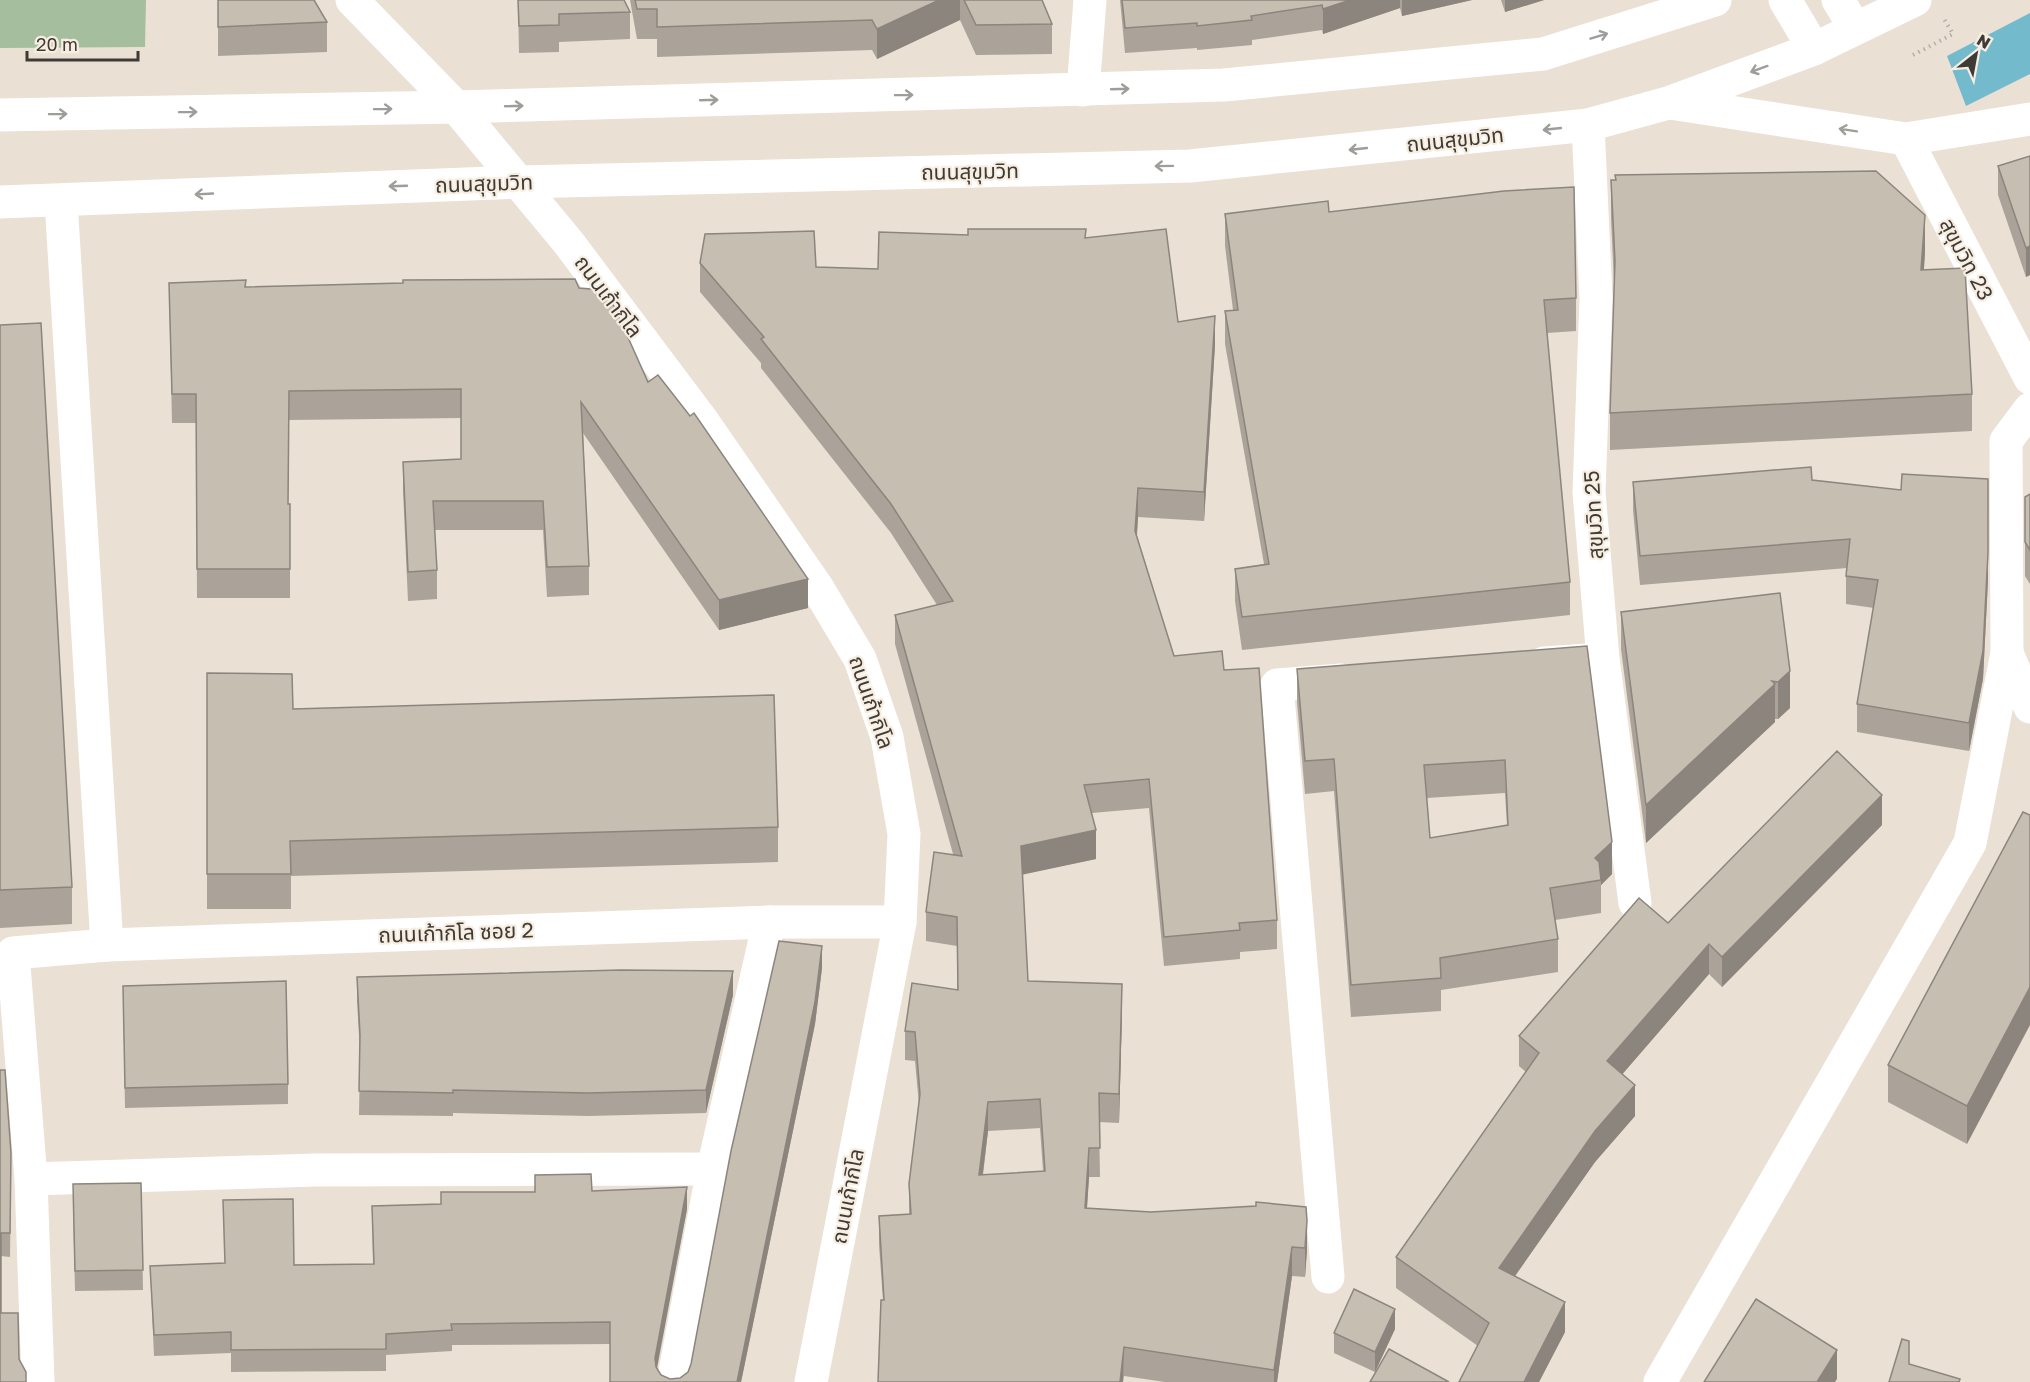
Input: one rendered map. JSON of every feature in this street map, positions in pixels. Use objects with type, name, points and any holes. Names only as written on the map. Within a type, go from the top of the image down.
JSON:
[{"type":"main road","name":"ถนนเก้ากิโล","points":[[352,0],[456,107],[520,182],[704,423],[817,587],[860,659],[887,737],[904,834],[900,922],[811,1382]]},
{"type":"main road","points":[[1083,90],[1090,0]]},
{"type":"main road","points":[[0,115],[456,107],[1224,85],[1543,54],[1716,0]]},
{"type":"main road","points":[[1785,0],[1814,49]]},
{"type":"main road","points":[[1838,0],[1855,28]]},
{"type":"main road","name":"ถนนสุขุมวิท","points":[[0,202],[520,182],[1190,166],[1588,125],[1668,103],[1814,49],[1915,0]]},
{"type":"main road","points":[[1668,103],[1906,139],[2030,119]]},
{"type":"main road","name":"สุขุมวิท 25","points":[[1588,125],[1596,298],[1589,492],[1603,658],[1635,903]]},
{"type":"main road","name":"สุขุมวิท 23","points":[[1906,139],[2030,378]]},
{"type":"main road","points":[[61,201],[107,945]]},
{"type":"main road","points":[[1660,1382],[1970,843],[2007,653],[2006,441],[2030,409]]},
{"type":"main road","points":[[2007,653],[2030,707]]},
{"type":"main road","points":[[1510,666],[1603,658]]},
{"type":"main road","points":[[1329,1277],[1277,685],[1370,678]]},
{"type":"main road","points":[[673,1382],[712,1169],[769,922]]},
{"type":"main road","name":"ถนนเก้ากิโล ซอย 2","points":[[31,1179],[13,953],[107,945],[769,922],[900,922]]},
{"type":"main road","points":[[38,1382],[31,1179],[315,1170],[712,1169]]},
{"type":"path","points":[[1913,55],[1953,34]]},
{"type":"green space","points":[[0,0],[146,0],[145,47],[0,48]]},
{"type":"water","points":[[2030,13],[2030,74],[1966,106],[1947,56]]},
{"type":"building","points":[[218,0],[314,0],[327,22],[218,27]]},
{"type":"building","points":[[518,0],[624,0],[630,12],[559,14],[559,25],[519,26]]},
{"type":"building","points":[[635,0],[939,0],[877,29],[872,20],[657,27],[657,9],[637,9]]},
{"type":"building","points":[[964,0],[1042,0],[1052,24],[976,25]]},
{"type":"building","points":[[1122,0],[1350,0],[1323,9],[1322,5],[1251,16],[1252,20],[1197,26],[1197,23],[1125,28]]},
{"type":"building","points":[[2030,156],[2030,246],[2026,248],[1998,166]]},
{"type":"building","points":[[1876,171],[1925,215],[1921,270],[1965,268],[1972,394],[1610,413],[1615,261],[1611,180],[1616,180],[1615,175]]},
{"type":"building","points":[[1574,187],[1576,298],[1544,300],[1570,582],[1242,617],[1235,569],[1269,564],[1225,311],[1238,310],[1225,214],[1328,201],[1329,212],[1504,191]]},
{"type":"building","points":[[968,229],[1086,229],[1085,238],[1166,229],[1178,322],[1215,316],[1204,492],[1138,488],[1135,531],[1174,656],[1222,651],[1224,670],[1259,668],[1277,920],[1239,923],[1240,930],[1164,937],[1149,779],[1084,785],[1096,830],[1021,846],[1028,981],[1122,984],[1119,1094],[1099,1093],[1100,1148],[1089,1148],[1085,1208],[1151,1212],[1256,1206],[1256,1202],[1306,1207],[1305,1248],[1292,1247],[1274,1370],[1124,1347],[1120,1382],[878,1382],[881,1300],[884,1300],[879,1216],[911,1214],[909,1184],[920,1094],[915,1032],[905,1031],[912,983],[958,990],[957,917],[926,912],[934,852],[962,856],[895,615],[953,601],[891,504],[761,339],[764,337],[700,263],[705,234],[814,231],[816,267],[878,269],[879,232],[968,235]],"holes":[[[1040,1099],[1045,1171],[979,1175],[988,1102]]]},
{"type":"building","points":[[575,279],[579,288],[603,290],[614,306],[648,382],[658,375],[690,416],[694,413],[808,579],[719,600],[581,402],[589,566],[547,567],[543,501],[433,501],[437,570],[408,572],[403,462],[461,459],[461,389],[289,391],[290,569],[197,569],[196,394],[172,394],[169,283],[246,280],[245,287],[403,283],[403,280]]},
{"type":"building","points":[[41,323],[72,887],[0,890],[0,325]]},
{"type":"building","points":[[1811,467],[1812,480],[1901,490],[1902,474],[1988,479],[1988,552],[1983,651],[1969,723],[1857,704],[1878,580],[1846,576],[1850,539],[1640,556],[1633,482]]},
{"type":"building","points":[[2030,494],[2030,550],[2025,542],[2025,497]]},
{"type":"building","points":[[1780,593],[1790,671],[1778,682],[1772,681],[1775,684],[1646,805],[1621,612]]},
{"type":"building","points":[[1587,646],[1612,842],[1595,858],[1599,862],[1601,880],[1550,888],[1558,939],[1440,958],[1441,978],[1351,985],[1334,759],[1305,761],[1297,669]],"holes":[[[1505,760],[1508,825],[1430,838],[1424,765]]]},
{"type":"building","points":[[207,673],[292,674],[293,709],[774,695],[778,827],[290,841],[291,874],[207,874]]},
{"type":"building","points":[[1837,751],[1882,795],[1722,957],[1709,944],[1607,1061],[1635,1085],[1595,1131],[1499,1268],[1565,1302],[1524,1382],[1459,1382],[1489,1323],[1396,1257],[1539,1053],[1519,1036],[1639,898],[1668,923]]},
{"type":"building","points":[[2023,812],[2030,815],[2030,987],[1967,1106],[1888,1065]]},
{"type":"building","points":[[779,941],[822,946],[815,1002],[737,1382],[610,1382],[610,1322],[451,1324],[452,1330],[386,1334],[386,1349],[231,1350],[231,1332],[154,1335],[150,1266],[225,1263],[223,1200],[293,1199],[294,1265],[374,1264],[372,1206],[441,1204],[441,1192],[535,1192],[535,1175],[591,1174],[592,1191],[687,1187],[655,1358],[656,1367],[661,1375],[670,1379],[680,1378],[688,1372],[691,1364],[731,1151]]},
{"type":"building","points":[[621,970],[733,971],[706,1090],[588,1093],[453,1090],[453,1093],[359,1091],[360,1035],[357,977]]},
{"type":"building","points":[[286,981],[288,1084],[125,1088],[123,986]]},
{"type":"building","points":[[0,1070],[5,1070],[11,1153],[10,1233],[1,1233],[1,1313],[18,1313],[19,1359],[26,1372],[26,1382],[0,1382]]},
{"type":"building","points":[[141,1183],[143,1270],[75,1271],[73,1184]]},
{"type":"building","points":[[1354,1289],[1395,1309],[1375,1352],[1334,1333]]},
{"type":"building","points":[[1756,1299],[1837,1350],[1817,1382],[1704,1382]]},
{"type":"building","points":[[1902,1339],[1909,1341],[1909,1364],[1960,1379],[1959,1382],[1889,1382]]},
{"type":"building","points":[[1389,1349],[1449,1382],[1370,1382]]}]
